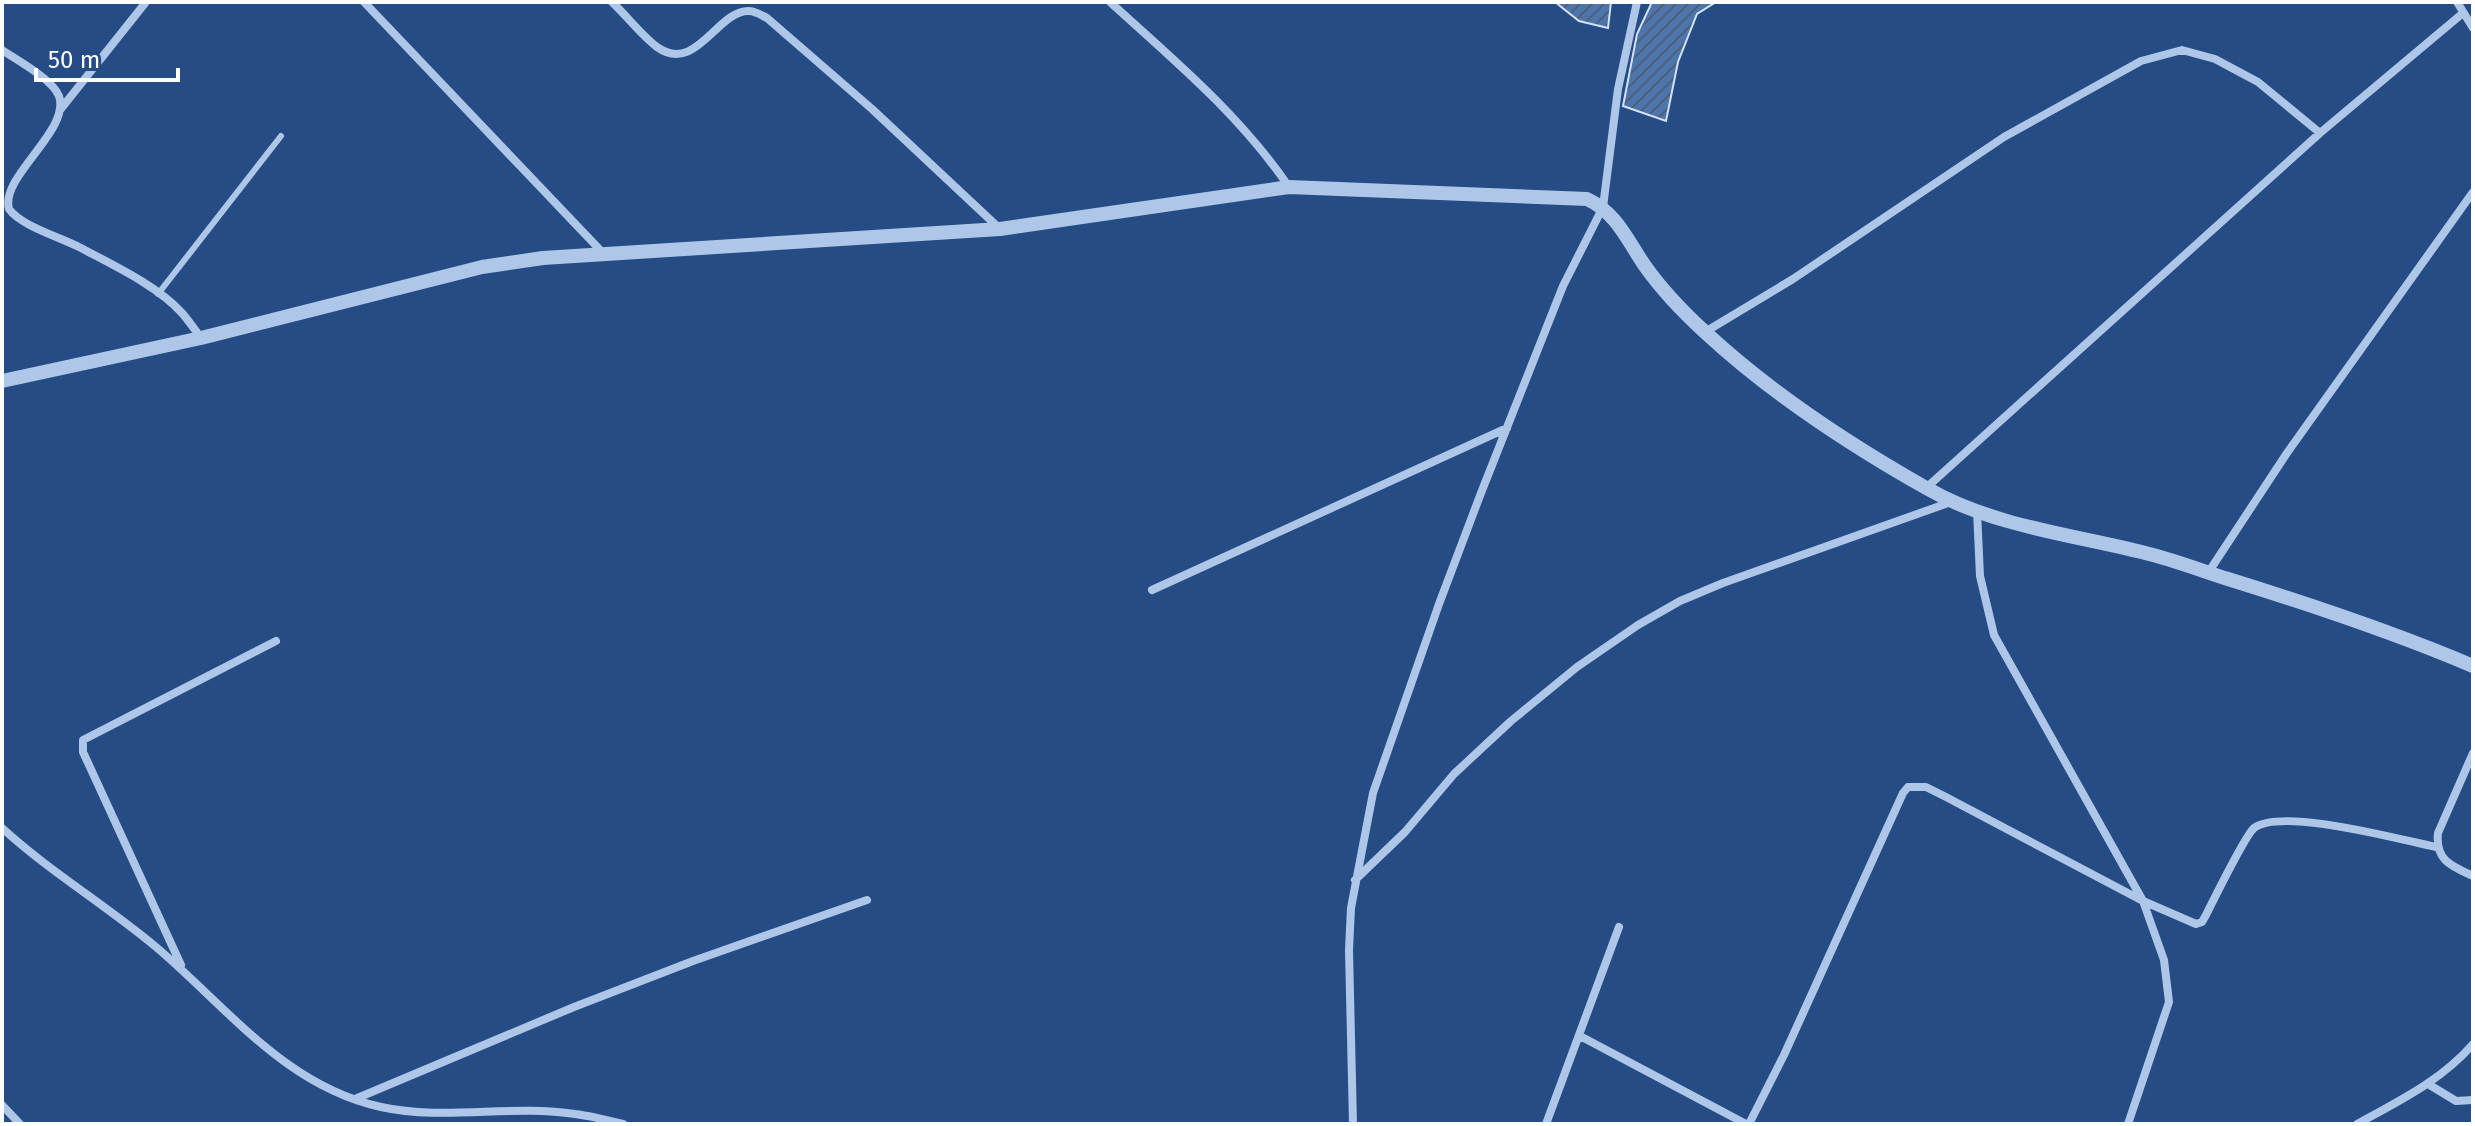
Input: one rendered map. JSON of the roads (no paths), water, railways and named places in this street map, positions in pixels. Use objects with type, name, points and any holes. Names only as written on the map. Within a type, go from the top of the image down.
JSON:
[{"type":"street","points":[[146,2],[60,110],[12,179],[6,201],[10,210],[24,221],[77,246],[158,294],[181,312],[201,338]]},
{"type":"street","points":[[364,2],[603,253]]},
{"type":"street","points":[[612,2],[658,47],[672,54],[688,52],[738,13],[754,12],[767,18],[872,109],[1000,229]]},
{"type":"street","points":[[1110,2],[1237,119],[1264,150],[1289,187]]},
{"type":"street","points":[[1353,1124],[1349,950],[1355,881],[1373,793],[1439,604],[1507,428],[1563,286],[1603,207],[1618,89],[1637,2]]},
{"type":"street","points":[[2457,2],[2473,28]]},
{"type":"street","points":[[1926,488],[2320,133],[2463,13]]},
{"type":"street","points":[[2,50],[42,77],[59,97],[60,110]]},
{"type":"street","points":[[1705,332],[1793,279],[2004,137],[2141,61],[2182,50],[2215,59],[2258,82],[2320,133]]},
{"type":"street","points":[[2,381],[201,338],[482,267],[543,258],[1000,229],[1289,187],[1587,199],[1603,207],[1618,222],[1658,283],[1705,332],[1767,386],[1844,438],[1951,502],[2024,527],[2125,548],[2334,612],[2473,666]]},
{"type":"street","points":[[2208,573],[2287,453],[2473,192]]},
{"type":"street","points":[[1152,590],[1507,428]]},
{"type":"street","points":[[1355,881],[1405,832],[1454,774],[1511,721],[1577,667],[1638,625],[1680,601],[1723,583],[1951,502]]},
{"type":"street","points":[[1977,510],[1980,576],[1994,635],[2143,901],[2164,960],[2169,1002],[2128,1124]]},
{"type":"street","points":[[183,971],[83,752],[83,740],[276,641]]},
{"type":"street","points":[[2473,753],[2438,833],[2436,847],[2442,858],[2473,876]]},
{"type":"street","points":[[1580,1036],[1747,1124],[1784,1055],[1908,787],[1926,787],[2143,901],[2196,924],[2202,922],[2253,829],[2269,821],[2309,822],[2436,847]]},
{"type":"street","points":[[2,828],[56,874],[94,899],[183,971],[262,1046],[312,1079],[354,1100],[384,1108],[442,1112],[574,1113],[623,1124]]},
{"type":"street","points":[[354,1100],[574,1007],[867,900]]},
{"type":"street","points":[[1546,1124],[1619,927]]},
{"type":"street","points":[[2357,1124],[2428,1084],[2473,1044]]},
{"type":"street","points":[[2428,1084],[2456,1101],[2473,1100]]},
{"type":"street","points":[[2,1105],[20,1124]]},
{"type":"lane","points":[[158,294],[281,136]]}]
